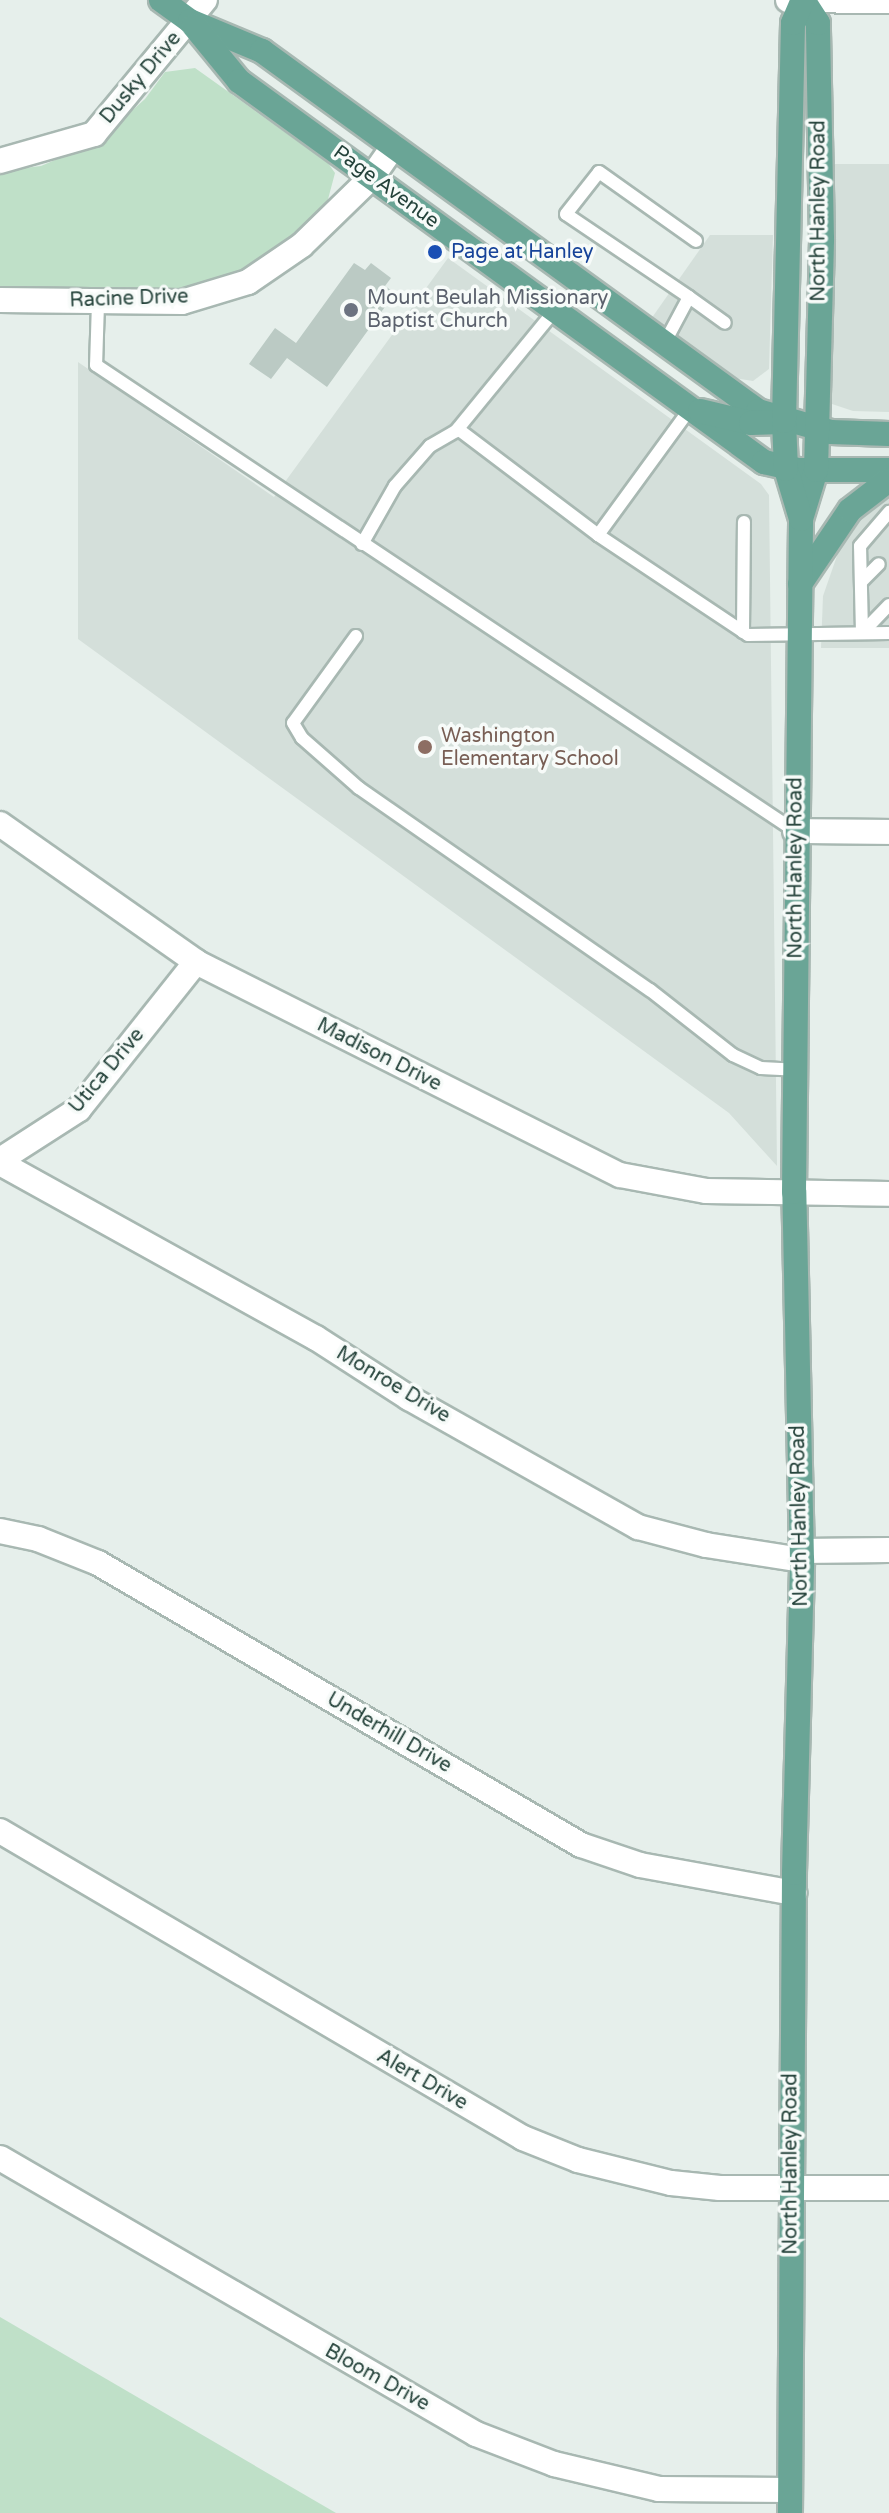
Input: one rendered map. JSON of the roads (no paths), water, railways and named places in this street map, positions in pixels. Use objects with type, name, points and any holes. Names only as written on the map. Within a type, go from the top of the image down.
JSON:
[{"type":"main road","name":"Page Avenue","points":[[161,0],[190,21],[262,51],[733,395],[784,421],[817,430],[889,434]]},
{"type":"main road","name":"North Hanley Road","points":[[790,2502],[794,1893],[802,1555],[794,1192],[795,831],[801,519],[816,470],[822,239],[818,23],[803,0]]},
{"type":"main road","name":"North Hanley Road","points":[[801,519],[786,469],[784,421],[793,23],[803,0]]},
{"type":"main road","name":"Page Avenue","points":[[190,21],[239,81],[764,462],[786,469],[889,470]]},
{"type":"main road","points":[[690,409],[751,423],[784,421],[817,403]]},
{"type":"main road","points":[[800,584],[850,510],[889,480]]},
{"type":"street","name":"Dusky Drive","points":[[5,155],[94,134],[205,0]]},
{"type":"street","points":[[788,0],[889,1]]},
{"type":"street","name":"Racine Drive","points":[[0,300],[182,302],[248,282],[302,245],[372,177],[393,147]]},
{"type":"street","name":"Madison Drive","points":[[0,824],[196,962],[620,1175],[706,1191],[889,1194]]},
{"type":"street","points":[[795,831],[889,832]]},
{"type":"street","name":"Utica Drive","points":[[0,1162],[79,1109],[196,962]]},
{"type":"street","name":"Monroe Drive","points":[[0,1162],[316,1338],[409,1398],[638,1527],[706,1545],[802,1555],[889,1550]]},
{"type":"street","name":"Underhill Drive","points":[[0,1531],[38,1539],[98,1563],[581,1845],[640,1865],[794,1893]]},
{"type":"street","name":"Alert Drive","points":[[0,1831],[523,2138],[578,2160],[671,2183],[889,2188]]},
{"type":"street","name":"Bloom Drive","points":[[0,2158],[290,2330],[476,2434],[554,2464],[659,2489],[790,2502]]},
{"type":"lane","points":[[696,241],[599,172],[566,214],[725,323]]},
{"type":"lane","points":[[664,344],[689,297]]},
{"type":"lane","points":[[98,303],[96,365],[795,831]]},
{"type":"lane","points":[[362,544],[395,486],[430,446],[458,429],[555,310]]},
{"type":"lane","points":[[598,535],[690,409]]},
{"type":"lane","points":[[458,429],[598,535],[743,632],[798,637],[889,633]]},
{"type":"lane","points":[[862,633],[860,546],[889,512]]},
{"type":"lane","points":[[743,632],[744,522]]},
{"type":"lane","points":[[861,582],[879,564]]},
{"type":"lane","points":[[862,633],[889,605]]},
{"type":"lane","points":[[356,636],[293,723],[302,738],[359,788],[650,990],[733,1055],[761,1068],[795,1070]]},
{"type":"place","name":"Page at Hanley","points":[[435,252]]},
{"type":"place","name":"Mount Beulah Missionary Baptist Church","points":[[351,310]]},
{"type":"place","name":"Washington Elementary School","points":[[425,747]]}]
